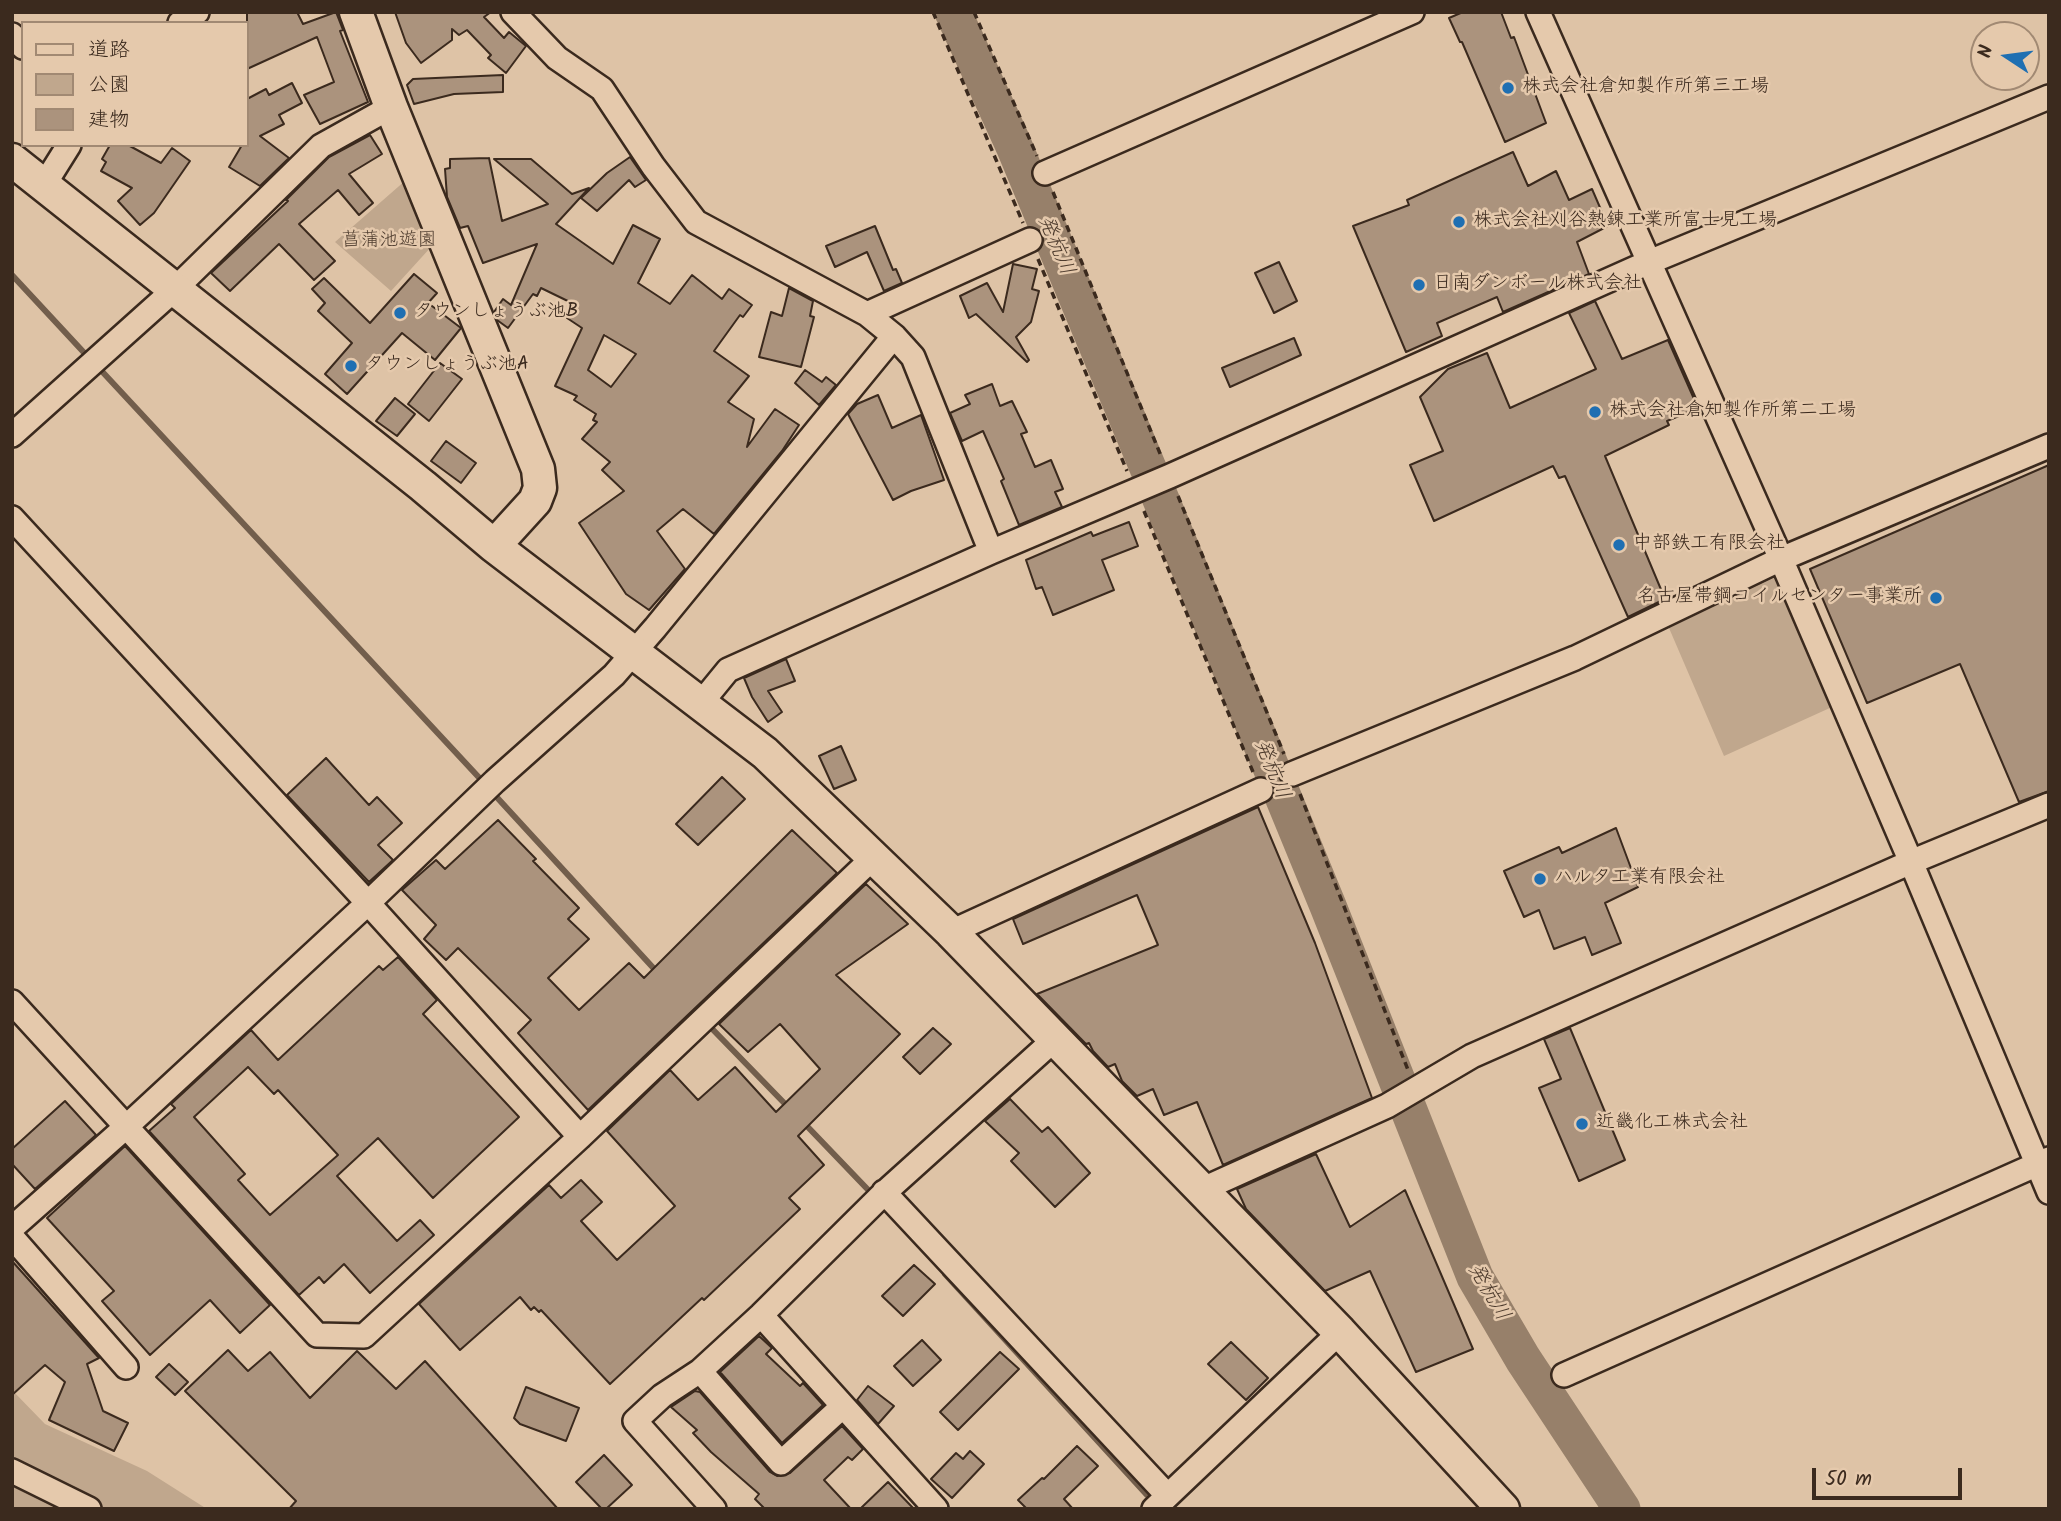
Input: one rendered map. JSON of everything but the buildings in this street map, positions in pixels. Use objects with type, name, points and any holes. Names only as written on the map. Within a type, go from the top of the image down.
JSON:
[{"type":"street","points":[[356,12],[391,107],[538,469],[540,488],[535,501],[494,546]]},
{"type":"street","points":[[513,12],[557,58],[602,89],[653,166],[696,222],[867,314],[894,336],[913,357],[991,552]]},
{"type":"street","points":[[1045,173],[1412,12]]},
{"type":"street","points":[[1538,12],[1647,263],[1781,559],[2043,1162],[2049,1192]]},
{"type":"street","points":[[701,703],[728,670],[991,552],[1170,477],[1647,263],[2049,97]]},
{"type":"street","points":[[12,435],[175,289],[321,146],[391,107]]},
{"type":"street","points":[[44,184],[68,147]]},
{"type":"street","points":[[12,160],[423,486],[494,546],[765,753],[951,932],[1339,1332],[1503,1509]]},
{"type":"street","points":[[867,314],[1030,240]]},
{"type":"street","points":[[12,1228],[127,1126],[488,788],[614,675],[894,336]]},
{"type":"street","points":[[1292,774],[1575,658],[1781,559],[2049,446]]},
{"type":"street","points":[[12,518],[580,1137]]},
{"type":"street","points":[[951,932],[1261,790]]},
{"type":"street","points":[[1201,1190],[1387,1106],[1472,1056],[1911,862],[2049,805]]},
{"type":"street","points":[[12,1002],[317,1335],[364,1336],[580,1137],[875,856]]},
{"type":"street","points":[[714,1509],[635,1421],[662,1396],[700,1371],[761,1315],[879,1197],[1055,1039]]},
{"type":"street","points":[[1564,1374],[2043,1162]]},
{"type":"street","points":[[879,1197],[1159,1503],[1339,1332]]},
{"type":"street","points":[[12,1237],[126,1367]]},
{"type":"street","points":[[761,1315],[936,1509]]},
{"type":"street","points":[[700,1371],[781,1463],[843,1406]]},
{"type":"street","points":[[12,1471],[89,1509]]},
{"type":"path","points":[[974,12],[1045,173],[1170,477],[1292,774],[1416,1088]]},
{"type":"path","points":[[1135,490],[1261,790]]},
{"type":"green space","name":"菖蒲池遊園","points":[[406,180],[431,247],[391,291],[335,242]]},
{"type":"green space","points":[[1774,578],[1832,707],[1724,756],[1669,628]]},
{"type":"green space","points":[[12,1390],[45,1424],[147,1471],[207,1509],[12,1509]]},
{"type":"waterway","name":"発杭川","points":[[953,12],[1014,146],[1148,468],[1328,906],[1475,1277],[1523,1359],[1622,1509]]},
{"type":"waterway","points":[[12,275],[89,358]]},
{"type":"waterway","points":[[97,366],[485,784]]},
{"type":"waterway","points":[[492,792],[657,972]]},
{"type":"waterway","points":[[689,1005],[789,1108]]},
{"type":"waterway","points":[[804,1123],[874,1196]]},
{"type":"waterway","points":[[945,1274],[1156,1502]]},
{"type":"place","name":"株式会社倉知製作所第三工場","points":[[1508,88]]},
{"type":"place","name":"株式会社刈谷熱錬工業所富士見工場","points":[[1459,222]]},
{"type":"place","name":"日南ダンボール株式会社","points":[[1419,285]]},
{"type":"place","name":"タウンしょうぶ池B","points":[[400,313]]},
{"type":"place","name":"タウンしょうぶ池A","points":[[351,366]]},
{"type":"place","name":"株式会社倉知製作所第二工場","points":[[1595,412]]},
{"type":"place","name":"中部鉄工有限会社","points":[[1619,545]]},
{"type":"place","name":"名古屋帯鋼コイルセンター事業所","points":[[1936,598]]},
{"type":"place","name":"ハルタ工業有限会社","points":[[1540,879]]},
{"type":"place","name":"近畿化工株式会社","points":[[1582,1124]]}]
